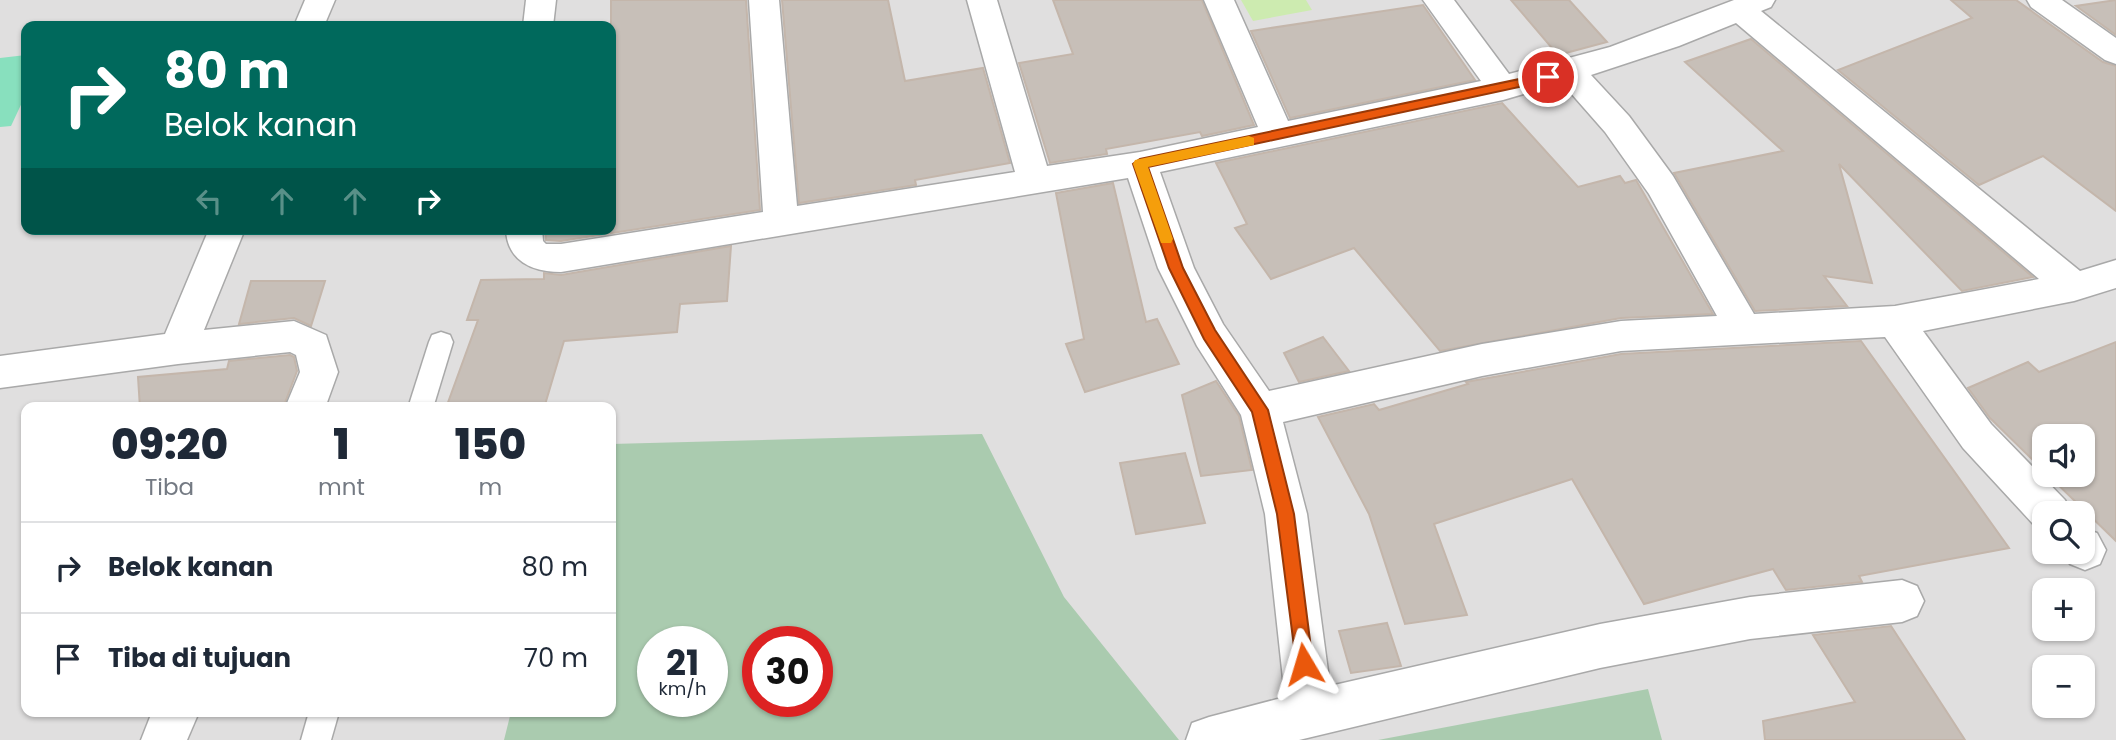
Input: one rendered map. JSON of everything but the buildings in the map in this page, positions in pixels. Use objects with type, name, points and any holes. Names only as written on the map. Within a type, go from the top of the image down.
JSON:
[{"type":"street","points":[[311,21],[320,0]]},
{"type":"street","points":[[539,21],[541,0]]},
{"type":"street","points":[[764,0],[781,224]]},
{"type":"street","points":[[982,0],[1035,182]]},
{"type":"street","points":[[1219,0],[1278,135]]},
{"type":"street","points":[[1438,0],[1503,89]]},
{"type":"street","points":[[2042,0],[2116,53]]},
{"type":"street","points":[[524,235],[529,253],[548,259],[781,224],[1140,164],[1503,89],[1570,71],[1750,5],[2074,287]]},
{"type":"street","points":[[1570,71],[1617,124],[1661,185],[1745,331]]},
{"type":"street","points":[[1140,164],[1176,268],[1210,335],[1260,410],[1286,514],[1310,713]]},
{"type":"street","points":[[178,348],[224,235]]},
{"type":"street","points":[[1260,410],[1482,360],[1621,336],[1895,321],[2074,287],[2116,274]]},
{"type":"street","points":[[1895,321],[1977,436],[2039,501]]},
{"type":"street","points":[[0,372],[178,348],[294,336],[313,346],[319,372],[307,402]]},
{"type":"street","points":[[1209,740],[1310,713],[1600,646],[1750,618],[1902,601]]},
{"type":"street","points":[[164,740],[174,717]]},
{"type":"lane","points":[[422,402],[441,342]]},
{"type":"lane","points":[[316,740],[323,717]]},
{"type":"shaded area","points":[[0,0],[2116,0],[2116,740],[0,740]]},
{"type":"green space","points":[[1241,0],[1306,0],[1312,10],[1253,21]]},
{"type":"green space","points":[[21,56],[21,105],[11,126],[0,127],[0,58]]},
{"type":"green space","points":[[982,434],[1064,597],[1179,740],[504,740],[510,717],[616,717],[616,444]]},
{"type":"green space","points":[[1648,689],[1662,740],[1378,740]]},
{"type":"slow traffic","points":[[1166,239],[1140,164],[1249,141]]},
{"type":"route","points":[[1304,664],[1286,514],[1260,410],[1210,335],[1176,268],[1140,164],[1503,89],[1548,77]]}]
